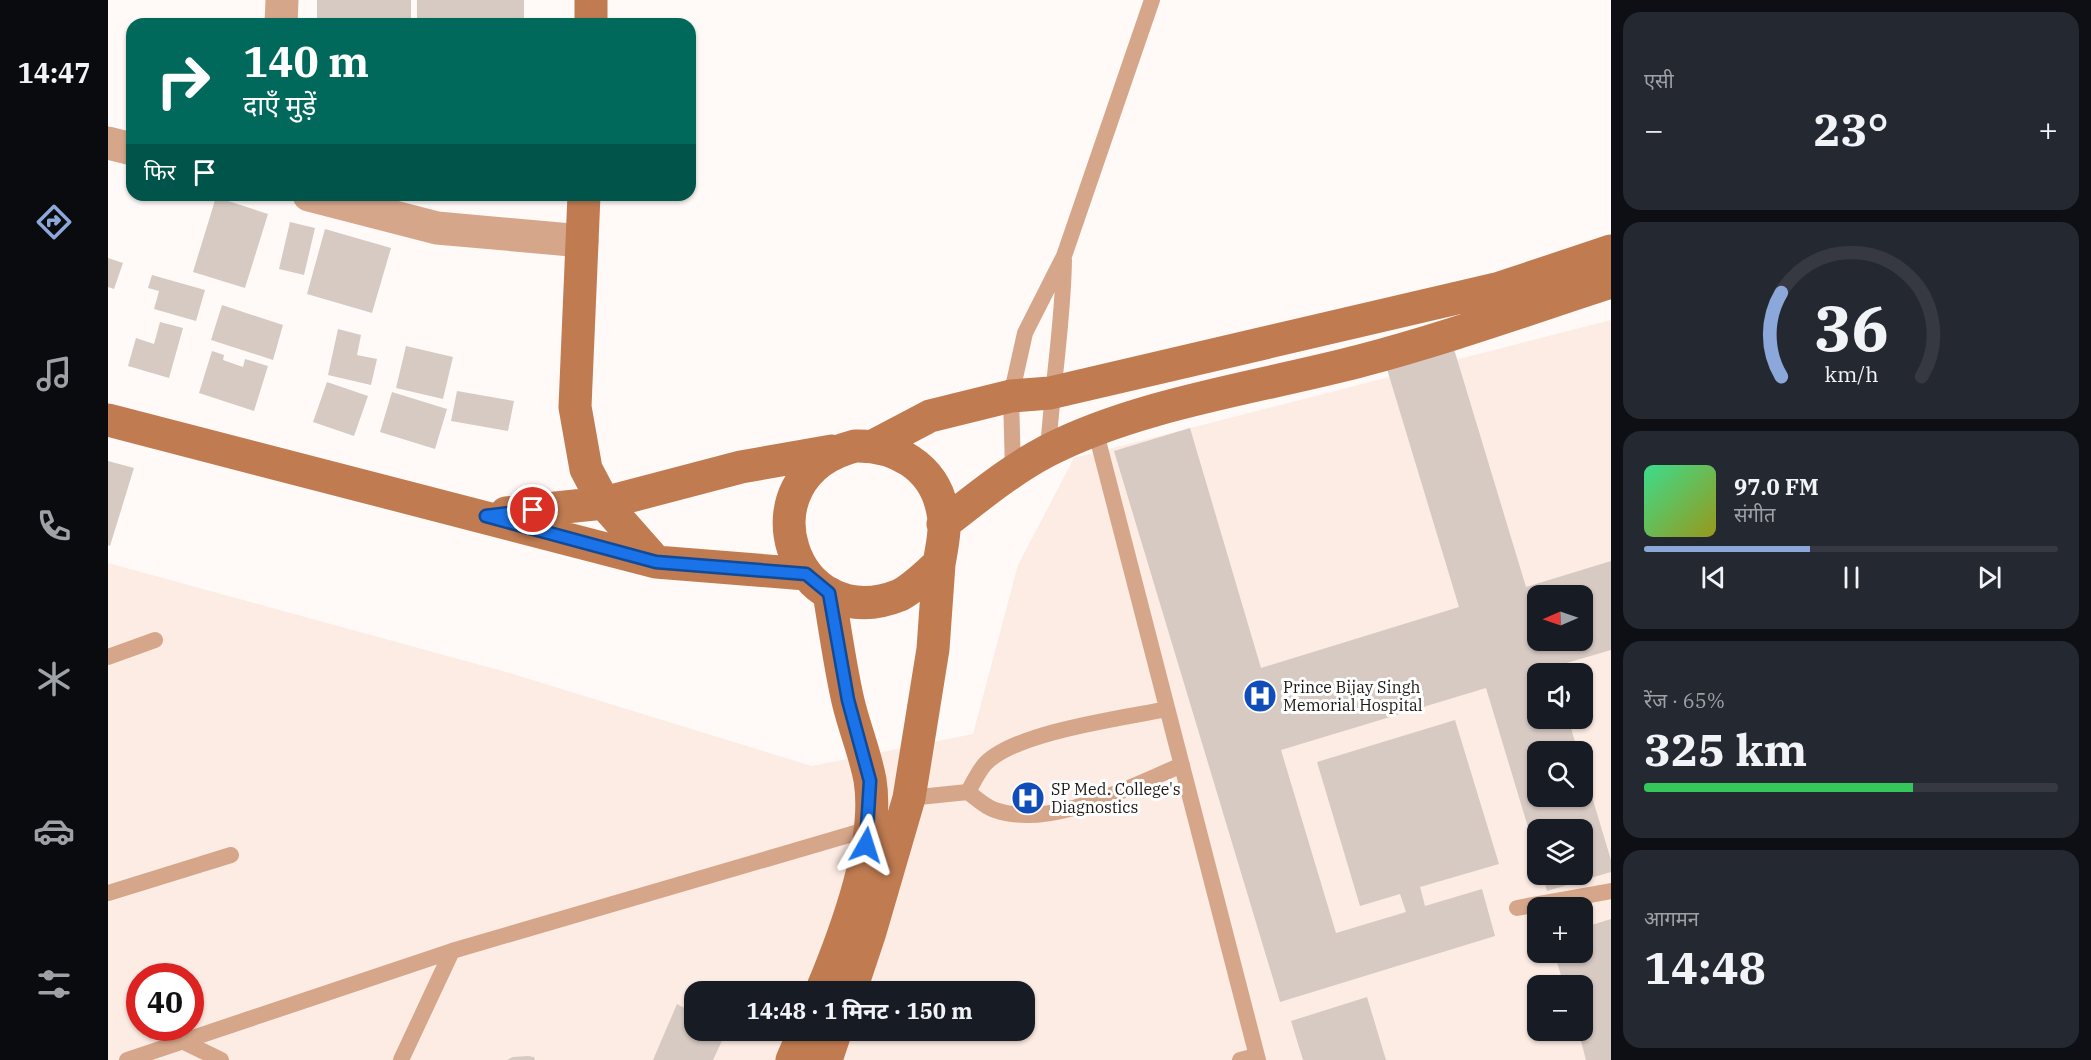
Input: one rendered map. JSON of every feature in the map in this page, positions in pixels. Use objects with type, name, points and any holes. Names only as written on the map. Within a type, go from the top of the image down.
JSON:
[{"type":"street","points":[[281,18],[282,0]]},
{"type":"street","points":[[591,0],[591,18]]},
{"type":"street","points":[[108,143],[126,148]]},
{"type":"street","points":[[332,201],[437,228],[582,241]]},
{"type":"street","points":[[584,201],[575,407],[586,469],[603,503],[656,562]]},
{"type":"street","points":[[873,446],[930,416],[1011,396],[1052,392],[1500,288],[1611,251]]},
{"type":"street","points":[[943,524],[1013,471],[1048,451],[1095,429],[1156,411],[1362,360],[1611,282]]},
{"type":"street","points":[[108,420],[486,516],[656,562],[817,584],[852,602],[878,602],[902,594],[939,564]]},
{"type":"street","points":[[486,516],[603,503],[741,467],[855,446],[873,446],[897,452],[918,465],[934,485],[943,508],[943,524],[933,649],[893,817],[870,932],[854,981]]},
{"type":"street","points":[[838,450],[816,463],[800,481],[790,504],[788,529],[793,553],[817,584],[870,781],[893,817]]},
{"type":"street","points":[[826,981],[836,957],[860,878],[893,817]]},
{"type":"street","points":[[792,1060],[800,1041]]},
{"type":"street","points":[[826,1060],[832,1041]]},
{"type":"lane","points":[[1013,471],[1011,396],[1025,333],[1064,256],[1152,0]]},
{"type":"lane","points":[[1048,451],[1052,392],[1062,312],[1064,256]]},
{"type":"lane","points":[[1095,429],[1257,1058],[1240,1060]]},
{"type":"lane","points":[[108,657],[154,640]]},
{"type":"lane","points":[[204,1034],[452,951],[893,817],[968,792],[986,764],[1011,747],[1070,729],[1167,709]]},
{"type":"lane","points":[[968,792],[993,810],[1019,815],[1043,814],[1115,793],[1182,765]]},
{"type":"lane","points":[[108,893],[231,855]]},
{"type":"lane","points":[[1517,908],[1611,891]]},
{"type":"lane","points":[[401,1060],[452,951]]},
{"type":"lane","points":[[127,1060],[182,1041],[220,1060]]},
{"type":"shaded area","name":"Prince Bijay Singh Memorial Hospital","points":[[1611,320],[1611,1060],[108,1060],[108,563],[506,672],[812,766],[973,734],[1018,565],[1074,458]]},
{"type":"building","points":[[317,0],[411,0],[411,18],[317,18]]},
{"type":"building","points":[[417,0],[524,0],[524,18],[417,18]]},
{"type":"building","points":[[215,201],[228,201],[268,214],[245,288],[193,272]]},
{"type":"building","points":[[290,222],[315,228],[304,275],[279,269]]},
{"type":"building","points":[[325,229],[391,248],[372,313],[307,294]]},
{"type":"building","points":[[108,258],[123,263],[114,289],[108,287]]},
{"type":"building","points":[[152,275],[205,290],[196,321],[154,309],[159,291],[148,288]]},
{"type":"building","points":[[222,305],[283,325],[273,360],[211,340]]},
{"type":"building","points":[[160,322],[183,328],[169,378],[128,366],[136,338],[154,344]]},
{"type":"building","points":[[338,329],[361,335],[357,355],[377,359],[371,385],[328,375]]},
{"type":"building","points":[[406,346],[453,357],[443,399],[396,388]]},
{"type":"building","points":[[1454,349],[1527,587],[1527,651],[1593,651],[1593,585],[1533,585],[1611,561],[1611,650],[1567,663],[1527,663],[1527,729],[1571,729],[1575,741],[1527,741],[1527,807],[1593,807],[1593,800],[1611,860],[1611,872],[1593,877],[1593,819],[1527,819],[1527,824],[1486,688],[1281,750],[1336,933],[1406,912],[1400,894],[1360,906],[1317,762],[1455,720],[1499,864],[1420,887],[1425,906],[1482,889],[1495,936],[1280,1002],[1114,451],[1190,428],[1261,668],[1459,607],[1387,369]]},
{"type":"building","points":[[212,351],[224,355],[223,360],[243,367],[245,359],[268,366],[254,411],[199,393]]},
{"type":"building","points":[[327,382],[368,396],[354,436],[313,422]]},
{"type":"building","points":[[457,391],[514,401],[508,431],[451,421]]},
{"type":"building","points":[[392,392],[447,409],[435,449],[380,432]]},
{"type":"building","points":[[108,461],[134,468],[110,546],[108,545]]},
{"type":"building","points":[[1545,885],[1567,885],[1547,891]]},
{"type":"building","points":[[1611,919],[1611,1060],[1586,1060],[1581,1041],[1593,1041],[1593,975],[1561,975],[1557,963],[1593,963],[1593,925]]},
{"type":"building","points":[[1367,997],[1386,1060],[1303,1060],[1291,1021]]},
{"type":"building","points":[[677,1004],[684,1008],[684,1041],[722,1041],[713,1060],[653,1060]]},
{"type":"building","points":[[513,1057],[534,1057],[535,1060],[507,1060]]},
{"type":"place","name":"Prince Bijay Singh Memorial Hospital","points":[[1260,696]]},
{"type":"place","name":"SP Med. College's Diagnostics","points":[[1028,798]]},
{"type":"route","points":[[533,510],[486,516],[656,562],[806,574],[816,585],[829,593],[848,700],[870,781],[869,829],[866,845]]}]
